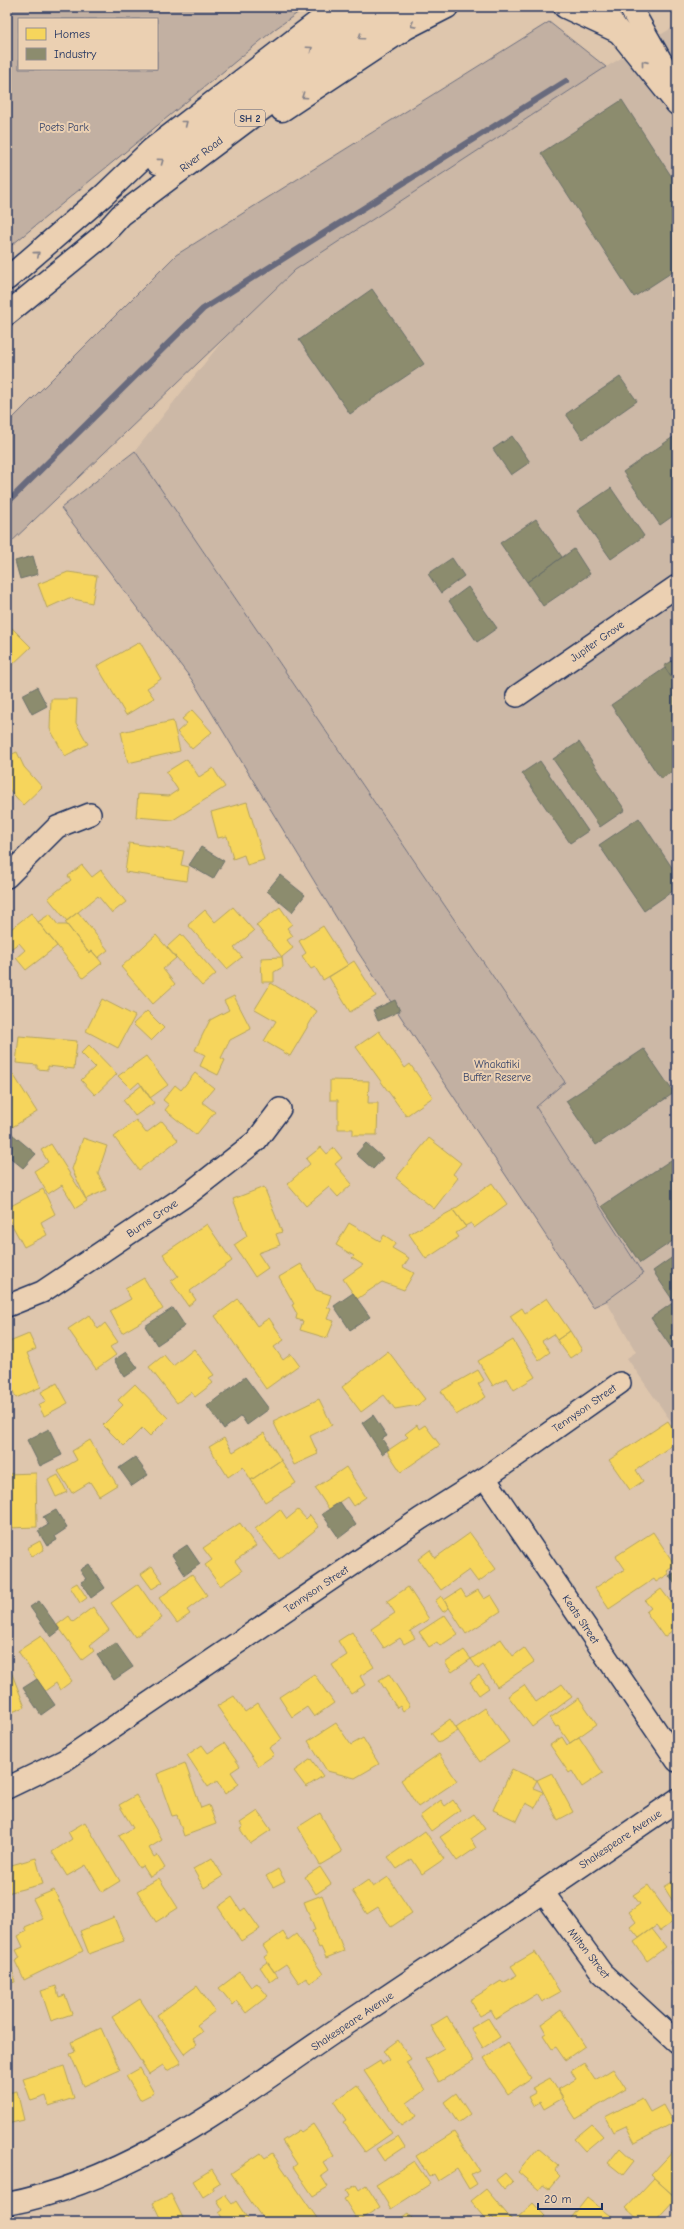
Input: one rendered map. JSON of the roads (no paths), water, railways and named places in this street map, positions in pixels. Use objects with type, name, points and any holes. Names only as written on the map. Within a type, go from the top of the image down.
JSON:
[{"type":"main road","points":[[7,279],[104,196],[151,150],[337,7]]},
{"type":"main road","points":[[104,196],[158,164],[290,63],[370,7]]},
{"type":"main road","name":"River Road","points":[[7,314],[101,237],[121,215],[306,76],[405,7]]},
{"type":"main road","points":[[101,237],[128,224],[282,111],[399,32],[447,7]]},
{"type":"main road","points":[[565,7],[619,32]]},
{"type":"main road","points":[[601,7],[619,32],[677,104]]},
{"type":"main road","points":[[630,7],[677,89]]},
{"type":"main road","name":"Shakespeare Avenue","points":[[7,2204],[73,2187],[145,2155],[224,2106],[543,1892],[677,1800]]},
{"type":"street","name":"Jupiter Grove","points":[[517,696],[677,586]]},
{"type":"street","points":[[7,877],[57,827],[90,814]]},
{"type":"street","name":"Burns Grove","points":[[7,1306],[42,1292],[191,1192],[256,1141],[280,1109]]},
{"type":"street","name":"Tennyson Street","points":[[7,1788],[65,1760],[420,1519],[485,1478],[620,1383]]},
{"type":"street","name":"Keats Street","points":[[485,1478],[677,1761]]},
{"type":"street","name":"Milton Street","points":[[543,1892],[602,1973],[677,2042]]},
{"type":"waterway","points":[[7,503],[203,309],[566,81]]},
{"type":"park label","name":"Poets Park","points":[[64,127]]},
{"type":"park label","name":"Whakatiki Buffer Reserve","points":[[497,1070]]}]
